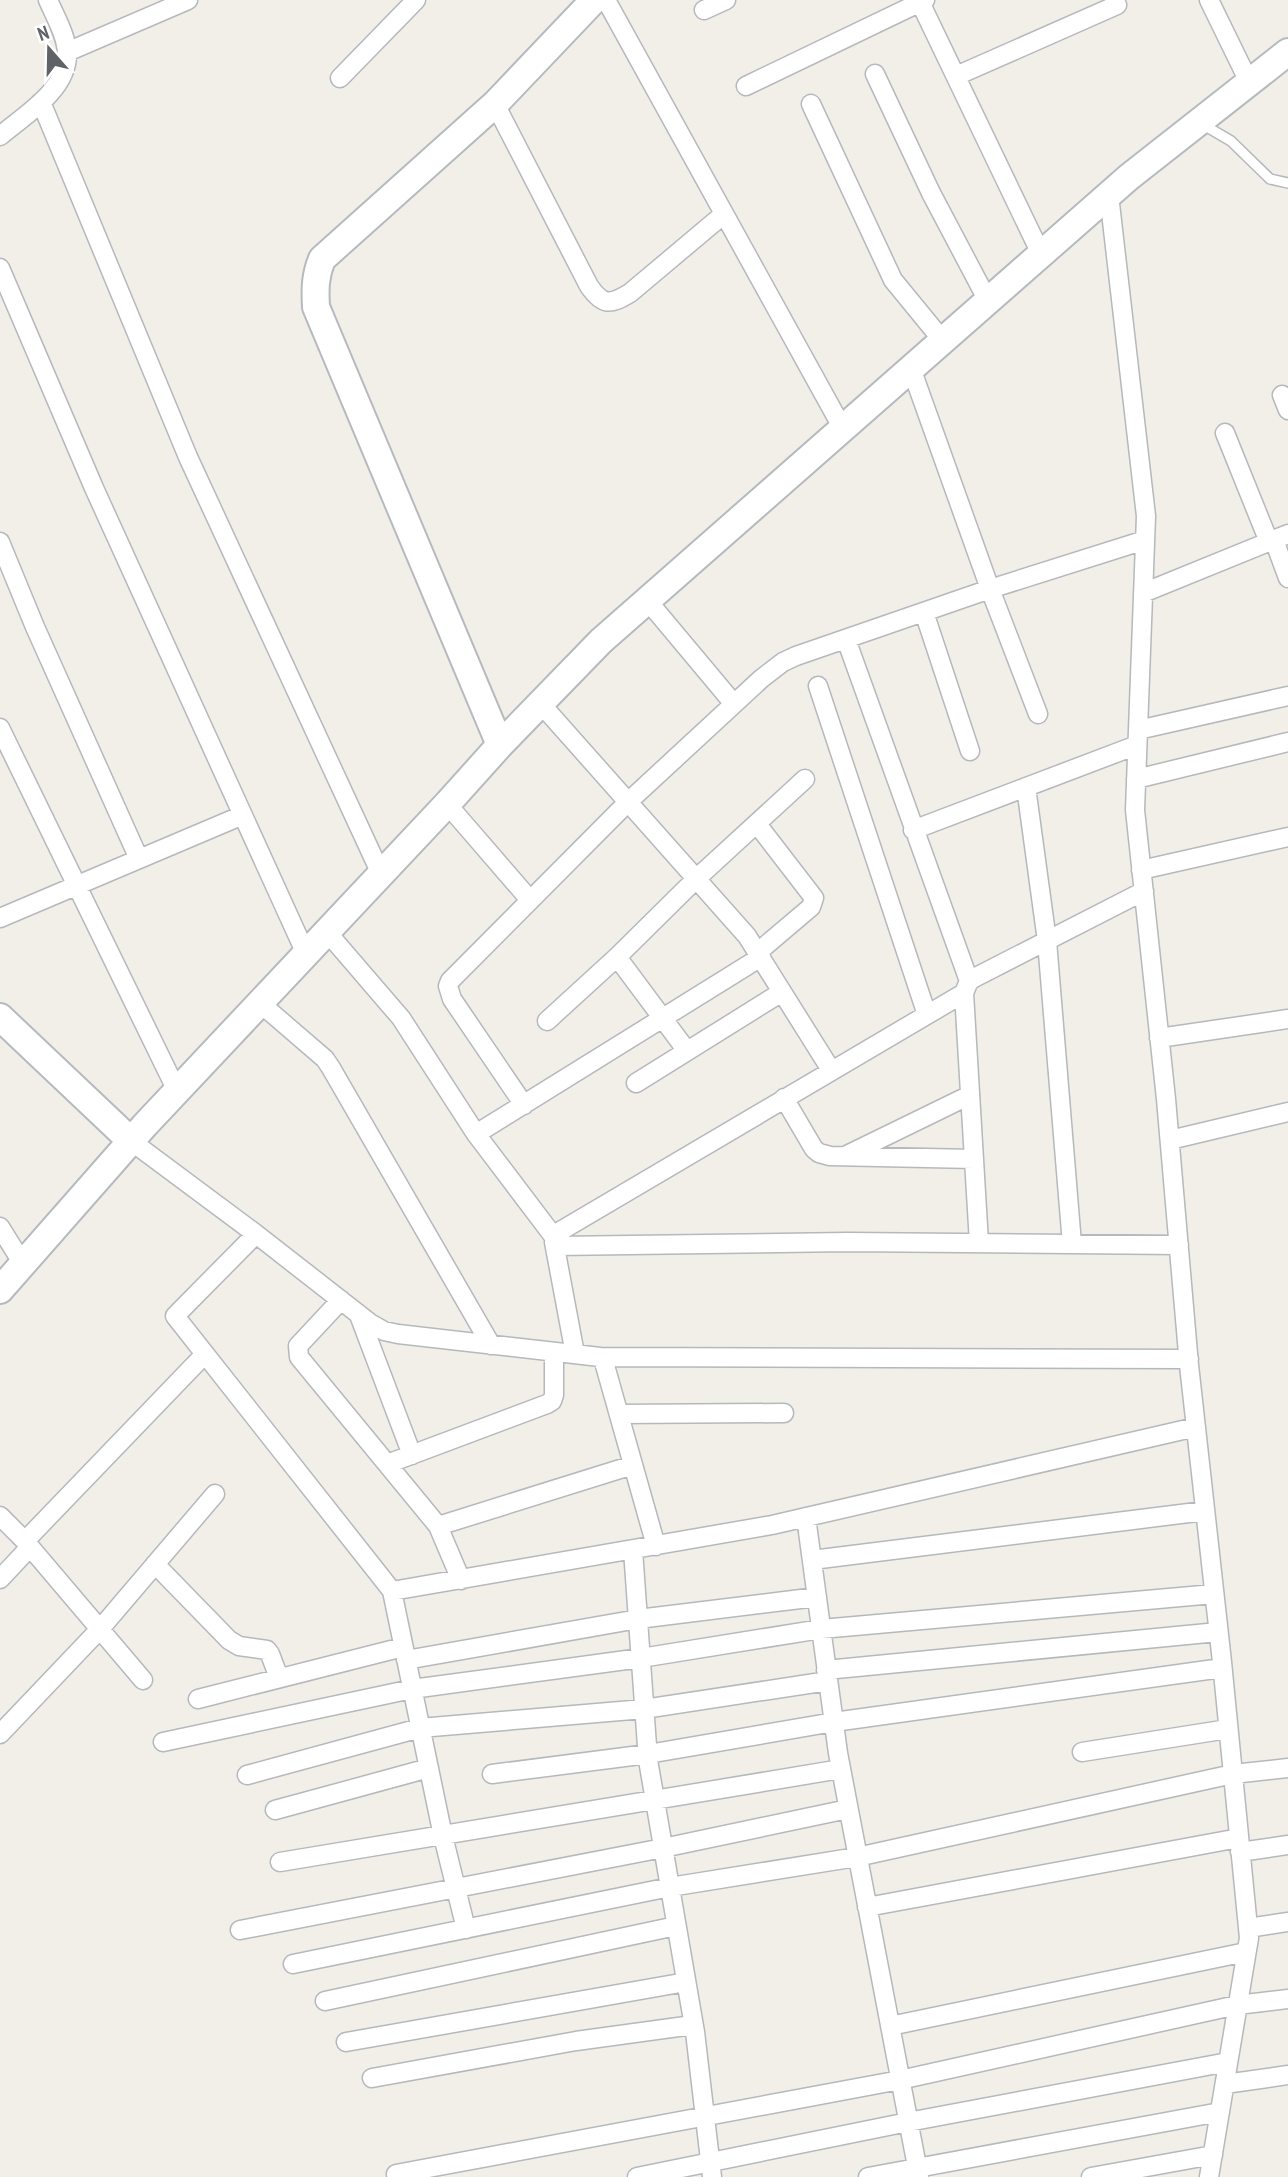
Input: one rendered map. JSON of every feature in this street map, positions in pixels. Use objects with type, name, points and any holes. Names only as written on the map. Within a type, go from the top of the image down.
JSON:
[{"type":"main road","points":[[499,745],[316,307],[316,271],[321,259],[495,104],[594,0]]},
{"type":"main road","points":[[0,1290],[177,1091],[447,804],[499,745],[601,640],[1109,195],[1288,52]]},
{"type":"main road","points":[[0,1017],[131,1141]]},
{"type":"street","points":[[0,136],[41,102],[56,86],[64,69],[67,52],[48,0]]},
{"type":"street","points":[[67,52],[188,0]]},
{"type":"street","points":[[340,78],[416,0]]},
{"type":"street","points":[[606,0],[843,429]]},
{"type":"street","points":[[704,10],[726,0]]},
{"type":"street","points":[[1209,0],[1249,82]]},
{"type":"street","points":[[746,86],[922,1],[1041,254]]},
{"type":"street","points":[[956,76],[1117,5]]},
{"type":"street","points":[[875,74],[931,192],[988,302]]},
{"type":"street","points":[[41,102],[188,457],[381,874]]},
{"type":"street","points":[[495,104],[589,286],[597,298],[607,303],[630,293],[724,214]]},
{"type":"street","points":[[811,104],[893,280],[943,341]]},
{"type":"street","points":[[1109,195],[1146,516],[1135,810],[1248,1928],[1209,2177]]},
{"type":"street","points":[[0,268],[94,488],[306,954]]},
{"type":"street","points":[[911,369],[1038,714]]},
{"type":"street","points":[[1225,433],[1277,539],[1288,578]]},
{"type":"street","points":[[1143,593],[1277,539]]},
{"type":"street","points":[[524,1105],[452,999],[448,986],[450,981],[628,802],[734,704],[783,662],[990,589],[1144,540]]},
{"type":"street","points":[[0,542],[139,859]]},
{"type":"street","points":[[647,600],[734,704]]},
{"type":"street","points":[[924,612],[970,751]]},
{"type":"street","points":[[846,639],[966,987],[979,1243]]},
{"type":"street","points":[[818,685],[927,1015]]},
{"type":"street","points":[[913,830],[1026,787],[1137,738],[1288,696]]},
{"type":"street","points":[[541,704],[747,936],[831,1070]]},
{"type":"street","points":[[0,728],[177,1091]]},
{"type":"street","points":[[1136,779],[1288,742]]},
{"type":"street","points":[[547,1021],[805,779]]},
{"type":"street","points":[[1026,787],[1047,941],[1072,1244]]},
{"type":"street","points":[[447,804],[530,900]]},
{"type":"street","points":[[0,918],[243,816]]},
{"type":"street","points":[[476,1134],[759,955],[811,907],[814,898],[757,824]]},
{"type":"street","points":[[1141,870],[1288,836]]},
{"type":"street","points":[[554,1242],[562,1229],[927,1015],[966,987],[1144,891]]},
{"type":"street","points":[[327,932],[401,1018],[476,1134],[554,1242],[575,1354]]},
{"type":"street","points":[[617,957],[687,1051]]},
{"type":"street","points":[[636,1083],[782,992]]},
{"type":"street","points":[[260,1003],[331,1068],[491,1345]]},
{"type":"street","points":[[1159,1038],[1288,1019]]},
{"type":"street","points":[[844,1156],[970,1095]]},
{"type":"street","points":[[784,1098],[814,1149],[825,1155],[974,1159]]},
{"type":"street","points":[[1170,1140],[1288,1112]]},
{"type":"street","points":[[131,1141],[359,1315],[384,1331],[398,1334],[600,1357],[1189,1359]]},
{"type":"street","points":[[0,1227],[23,1264]]},
{"type":"street","points":[[256,1234],[175,1316],[392,1591],[443,1836],[466,1929]]},
{"type":"street","points":[[554,1242],[1179,1245]]},
{"type":"street","points":[[341,1300],[298,1346],[299,1357],[438,1525],[461,1580]]},
{"type":"street","points":[[359,1315],[412,1455]]},
{"type":"street","points":[[387,1464],[552,1401],[554,1352]]},
{"type":"street","points":[[0,1578],[27,1544],[205,1354]]},
{"type":"street","points":[[600,1357],[604,1362],[656,1546]]},
{"type":"street","points":[[619,1414],[783,1413]]},
{"type":"street","points":[[392,1591],[656,1546],[806,1517],[1196,1427]]},
{"type":"street","points":[[438,1525],[634,1465]]},
{"type":"street","points":[[0,1734],[100,1629],[215,1494]]},
{"type":"street","points":[[812,1560],[1205,1511]]},
{"type":"street","points":[[0,1516],[143,1680]]},
{"type":"street","points":[[806,1517],[841,1769],[918,2172]]},
{"type":"street","points":[[633,1550],[648,1754],[693,2025],[711,2170]]},
{"type":"street","points":[[155,1564],[234,1644],[267,1650],[279,1678]]},
{"type":"street","points":[[163,1742],[412,1689],[641,1658],[821,1629],[1214,1594]]},
{"type":"street","points":[[198,1699],[279,1678],[405,1653],[638,1619],[817,1597]]},
{"type":"street","points":[[247,1775],[420,1728],[644,1709],[827,1675],[1219,1632]]},
{"type":"street","points":[[492,1774],[648,1754],[834,1722],[1222,1668]]},
{"type":"street","points":[[1082,1752],[1228,1729]]},
{"type":"street","points":[[275,1810],[429,1768]]},
{"type":"street","points":[[293,1964],[670,1887],[858,1857],[1233,1774],[1288,1768]]},
{"type":"street","points":[[280,1862],[841,1769]]},
{"type":"street","points":[[240,1930],[663,1848],[848,1809]]},
{"type":"street","points":[[867,1907],[1240,1845],[1288,1845]]},
{"type":"street","points":[[1248,1928],[1288,1922]]},
{"type":"street","points":[[325,2001],[676,1926]]},
{"type":"street","points":[[890,2026],[1246,1952]]},
{"type":"street","points":[[346,2042],[686,1982]]},
{"type":"street","points":[[396,2174],[900,2080],[1237,2005],[1288,1999]]},
{"type":"street","points":[[372,2078],[576,2041],[693,2025]]},
{"type":"street","points":[[636,2177],[711,2170],[908,2122],[1228,2062]]},
{"type":"street","points":[[1225,2084],[1288,2075]]},
{"type":"street","points":[[868,2177],[918,2172],[1220,2112]]},
{"type":"street","points":[[1091,2177],[1213,2155]]},
{"type":"lane","points":[[1199,122],[1231,141],[1270,179],[1288,183]]}]
